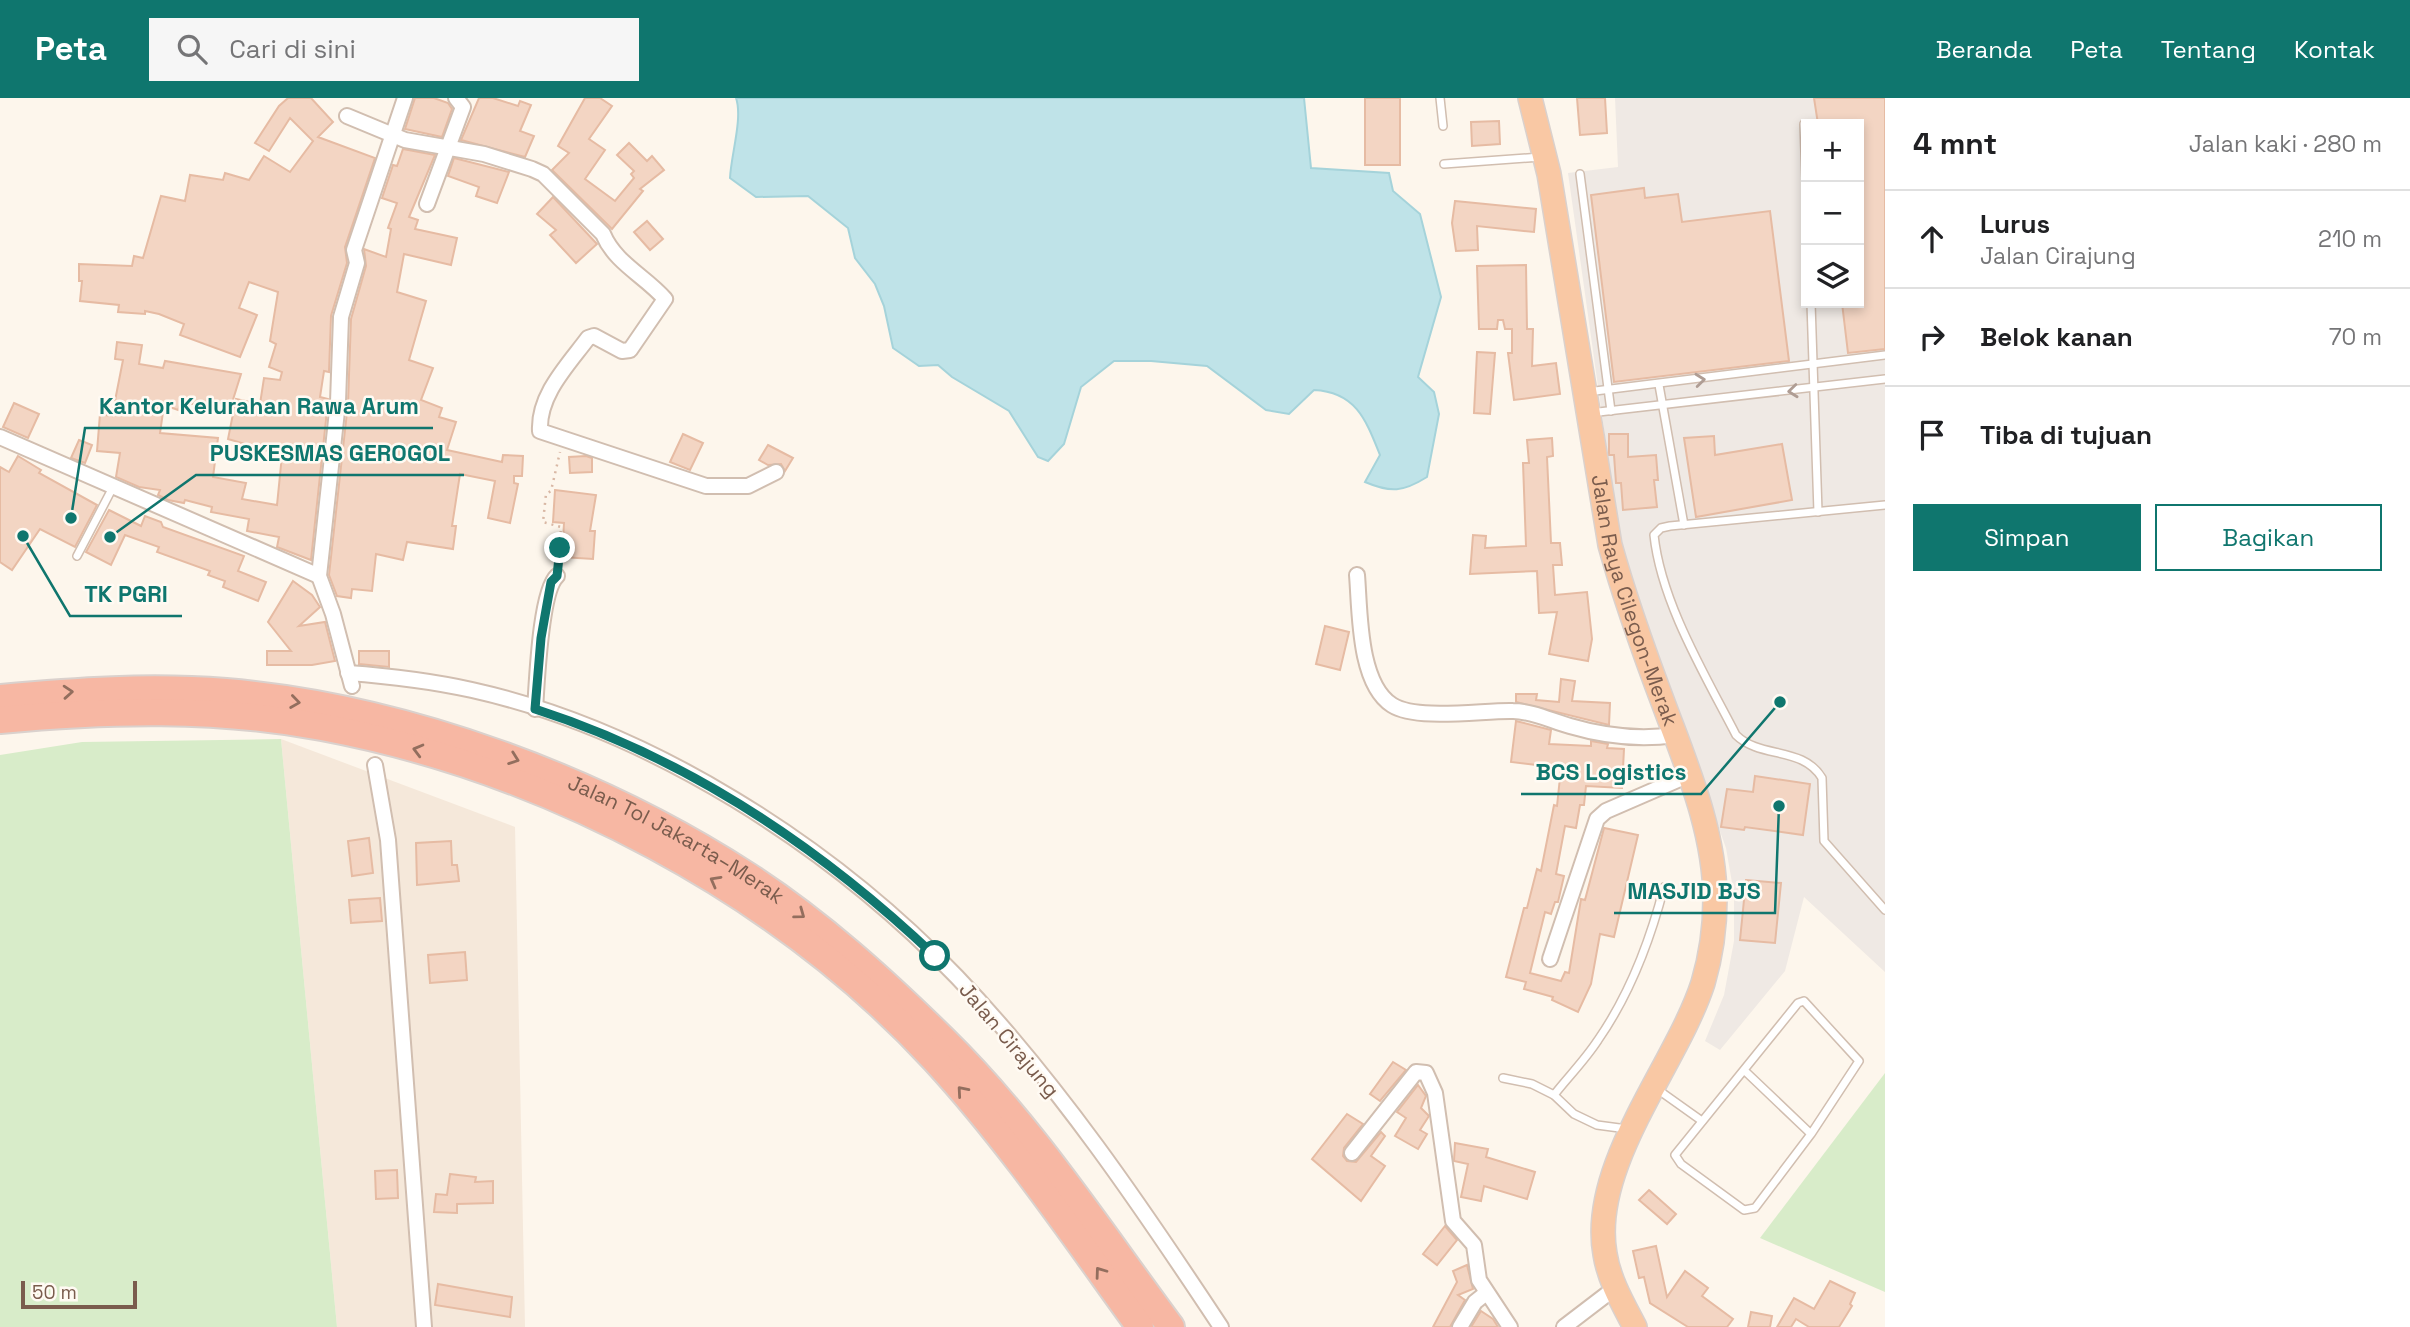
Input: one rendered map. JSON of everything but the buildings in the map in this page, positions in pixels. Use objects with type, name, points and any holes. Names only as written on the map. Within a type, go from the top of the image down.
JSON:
[{"type":"highway","name":"Jalan Raya Cilegon-Merak","points":[[1530,98],[1545,157],[1610,545],[1689,775],[1705,827],[1714,882],[1712,941],[1702,985],[1631,1129],[1607,1202],[1604,1252],[1615,1288],[1635,1327]]},
{"type":"highway","name":"Jalan Tol Jakarta–Merak","points":[[0,698],[147,689],[228,692],[326,707],[412,726],[518,760],[651,821],[748,876],[837,941],[946,1041],[1023,1130],[1171,1327]]},
{"type":"highway","name":"Jalan Tol Jakarta–Merak","points":[[0,720],[147,712],[228,716],[321,727],[423,751],[508,778],[634,836],[729,889],[831,962],[933,1058],[1005,1141],[1140,1327]]},
{"type":"street","points":[[0,438],[112,489],[318,576],[338,402],[341,317],[357,262],[355,250],[405,98]]},
{"type":"street","points":[[427,204],[463,107],[456,98]]},
{"type":"street","points":[[347,116],[393,136],[516,162],[543,174],[603,234],[606,242],[630,269],[637,272],[665,299],[630,350],[622,351],[592,336],[555,382],[539,429],[706,486],[748,486],[776,472]]},
{"type":"street","points":[[1357,575],[1364,653],[1377,688],[1392,705],[1435,713],[1516,711],[1581,730],[1619,736],[1653,738],[1675,735]]},
{"type":"street","name":"Jalan Cirajung","points":[[318,576],[350,679],[430,681],[475,690],[634,746],[713,787],[800,842],[892,915],[957,978],[1017,1044],[1150,1224],[1221,1327]]},
{"type":"street","points":[[535,709],[547,600],[551,582],[557,576]]},
{"type":"street","points":[[375,765],[388,840],[424,1327]]},
{"type":"street","points":[[1550,959],[1597,819],[1606,811],[1689,775]]},
{"type":"street","points":[[1352,1153],[1416,1072],[1426,1073],[1435,1093],[1453,1222],[1474,1245],[1479,1280],[1485,1294],[1508,1326]]},
{"type":"street","points":[[1564,1327],[1615,1288]]},
{"type":"street","points":[[1460,1327],[1475,1303],[1485,1294]]},
{"type":"lane","points":[[1440,98],[1443,126]]},
{"type":"lane","points":[[1444,164],[1545,157]]},
{"type":"lane","points":[[1580,174],[1611,411]]},
{"type":"lane","points":[[1811,308],[1818,512]]},
{"type":"lane","points":[[1585,403],[1609,390],[1885,355]]},
{"type":"lane","points":[[1585,403],[1611,411],[1885,379]]},
{"type":"lane","points":[[1659,384],[1684,525]]},
{"type":"lane","points":[[77,556],[112,489]]},
{"type":"lane","points":[[1885,505],[1684,525],[1661,528],[1654,535],[1657,555],[1689,645],[1735,735],[1747,746],[1807,761],[1817,769],[1822,778],[1824,841],[1885,910]]},
{"type":"lane","points":[[1554,1095],[1598,1041],[1623,999],[1651,935],[1664,887]]},
{"type":"lane","points":[[1798,1003],[1808,1003],[1858,1061],[1811,1134],[1755,1208],[1744,1210],[1681,1164],[1675,1155],[1702,1121],[1745,1072],[1798,1003]]},
{"type":"lane","points":[[1745,1072],[1811,1134]]},
{"type":"lane","points":[[1503,1078],[1532,1084],[1554,1095],[1574,1114],[1597,1125],[1631,1129]]},
{"type":"lane","points":[[1653,1087],[1702,1121]]},
{"type":"path","points":[[557,576],[562,528],[543,522],[546,494],[551,491],[564,439]]},
{"type":"shaded area","points":[[1615,98],[1885,98],[1885,972],[1804,897],[1785,971],[1720,1050],[1705,1041],[1724,995],[1734,941],[1734,894],[1726,848],[1622,557],[1568,173],[1618,167]]},
{"type":"shaded area","points":[[281,739],[515,827],[525,1327],[337,1327]]},
{"type":"green space","points":[[281,739],[337,1327],[0,1327],[0,755],[82,742]]},
{"type":"green space","points":[[1885,1073],[1885,1292],[1760,1238]]},
{"type":"water","points":[[736,98],[1304,98],[1311,168],[1389,173],[1393,191],[1420,214],[1441,297],[1418,377],[1434,392],[1439,414],[1427,477],[1411,486],[1397,489],[1382,488],[1365,482],[1380,455],[1358,410],[1340,396],[1314,390],[1289,414],[1266,410],[1207,366],[1151,361],[1114,361],[1081,387],[1064,444],[1048,461],[1038,457],[1009,411],[952,377],[938,365],[919,366],[893,348],[884,306],[875,284],[855,258],[848,228],[808,196],[756,197],[730,178],[738,116]]},
{"type":"place","name":"Kantor Kelurahan Rawa Arum","points":[[71,518]]},
{"type":"place","name":"TK PGRI","points":[[23,536]]},
{"type":"place","name":"PUSKESMAS GEROGOL","points":[[110,537]]},
{"type":"place","name":"BCS Logistics","points":[[1780,702]]},
{"type":"place","name":"MASJID BJS","points":[[1779,806]]},
{"type":"route","points":[[560,548],[557,576],[551,582],[541,638],[535,709],[579,723],[634,746],[713,787],[800,842],[892,915],[935,956]]}]
